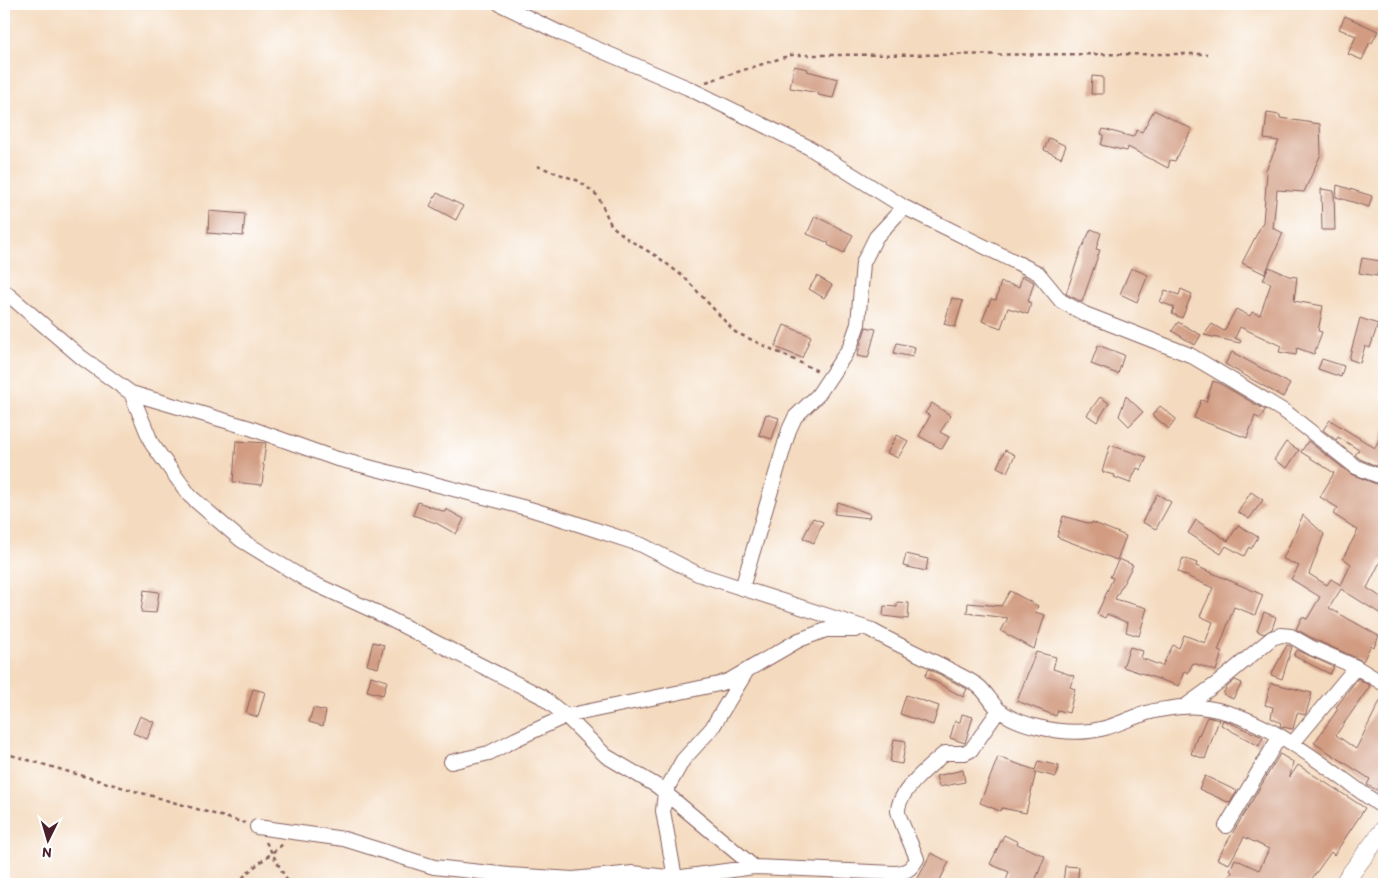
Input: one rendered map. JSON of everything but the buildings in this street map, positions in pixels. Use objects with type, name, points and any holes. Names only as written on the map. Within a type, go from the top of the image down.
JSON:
[{"type":"main road","points":[[1344,884],[1384,829]]},
{"type":"street","points":[[500,4],[560,33],[688,88],[808,147],[904,207],[1038,273],[1061,301],[1085,314],[1190,355],[1286,412],[1356,467],[1384,478]]},
{"type":"street","points":[[742,588],[789,430],[795,417],[818,395],[850,347],[858,324],[863,263],[876,237],[904,207]]},
{"type":"street","points":[[4,292],[81,357],[131,393],[250,428],[334,458],[530,509],[642,545],[698,574],[869,630],[932,660],[978,685],[999,710],[1011,718],[1036,726],[1056,730],[1086,732],[1105,728],[1158,710],[1200,706],[1228,713],[1280,736],[1321,761],[1356,789],[1384,808]]},
{"type":"street","points":[[131,393],[152,444],[190,496],[241,540],[308,581],[376,612],[541,696],[566,716],[606,756],[657,786],[754,867]]},
{"type":"street","points":[[450,762],[489,754],[516,738],[566,716],[719,684],[730,680],[799,640],[826,630],[869,630]]},
{"type":"street","points":[[1183,708],[1219,682],[1272,638],[1281,635],[1291,636],[1312,648],[1356,667],[1384,684]]},
{"type":"street","points":[[1293,744],[1356,667]]},
{"type":"street","points":[[675,878],[662,811],[665,792],[683,760],[712,728],[748,670]]},
{"type":"street","points":[[257,827],[344,839],[434,867],[509,875],[573,879],[633,873],[675,878],[754,867],[907,872],[917,859],[898,811],[902,799],[909,787],[945,753],[965,753],[971,750],[999,710]]},
{"type":"street","points":[[1226,826],[1280,736]]},
{"type":"path","points":[[688,88],[791,55],[1208,54]]},
{"type":"path","points":[[537,166],[579,181],[598,196],[611,225],[629,240],[658,257],[685,278],[735,332],[830,377]]},
{"type":"path","points":[[4,754],[257,827],[289,884]]},
{"type":"path","points":[[237,884],[248,872],[298,832]]}]
